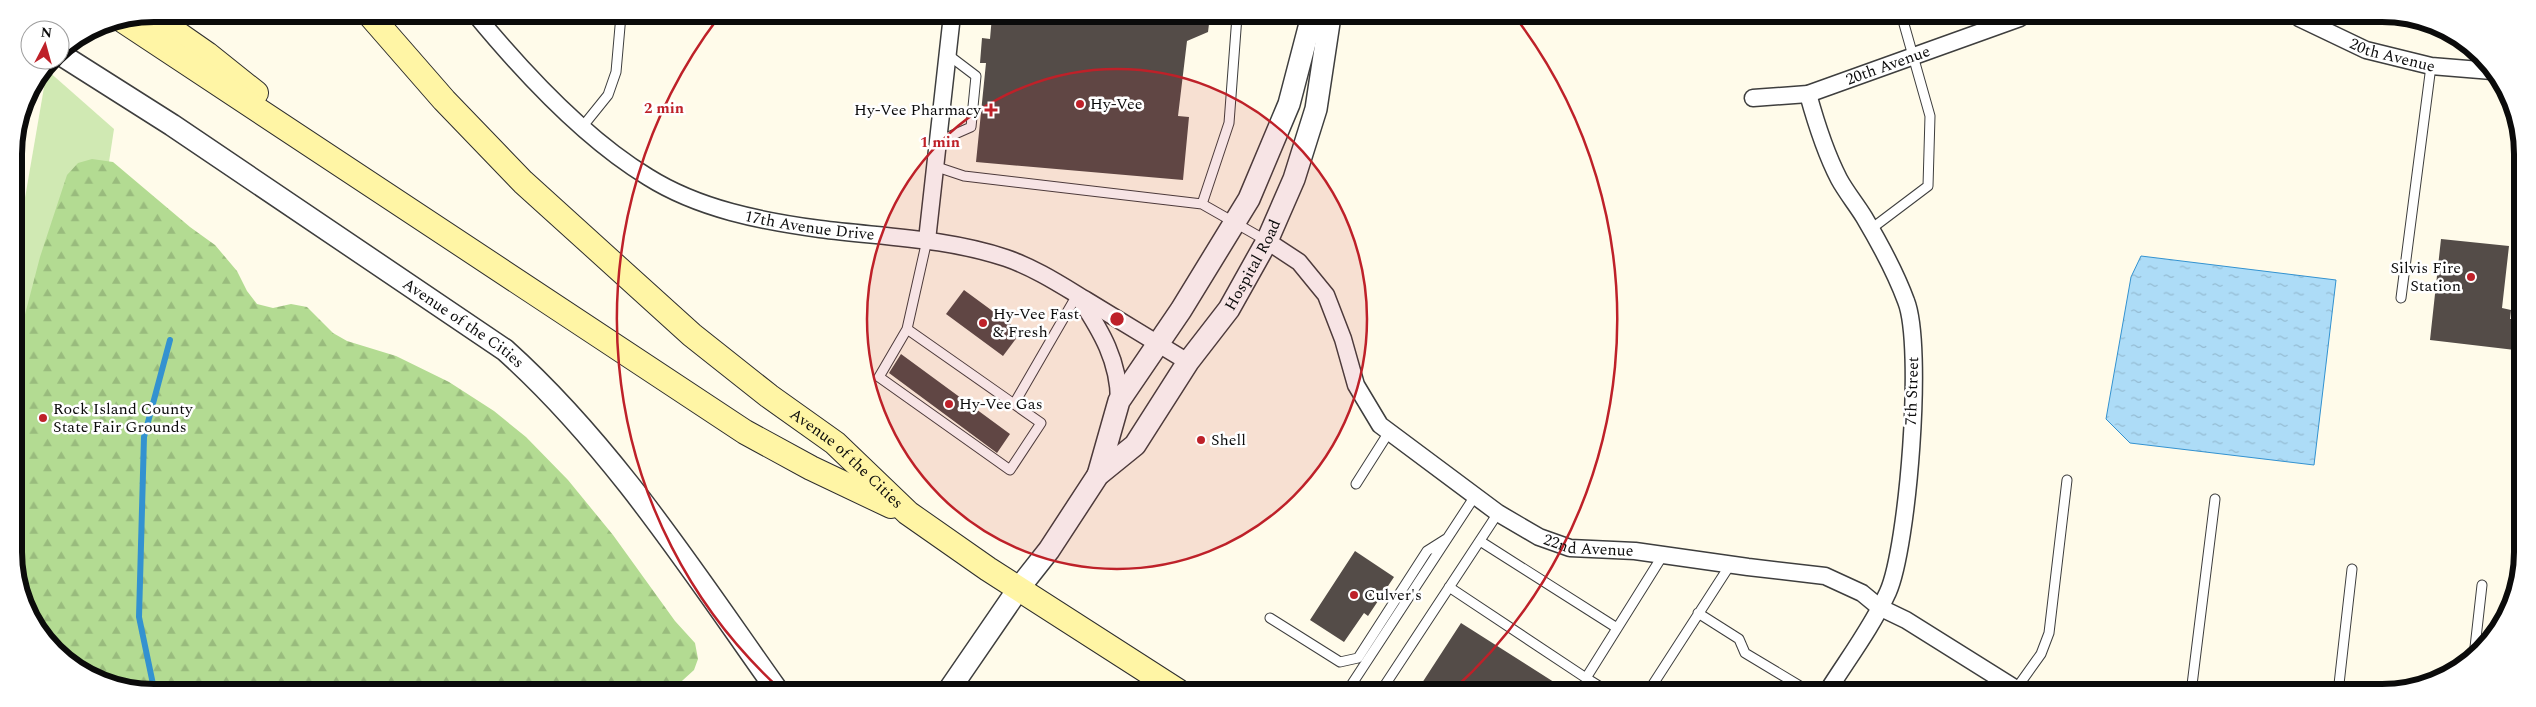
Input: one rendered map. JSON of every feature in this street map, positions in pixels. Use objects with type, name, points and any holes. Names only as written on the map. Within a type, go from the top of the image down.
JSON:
[{"type":"main road","name":"Avenue of the Cities","points":[[162,22],[208,54],[366,181]]},
{"type":"main road","name":"Avenue of the Cities","points":[[377,22],[444,100],[516,175],[606,260],[699,341],[769,396],[835,443],[908,513]]},
{"type":"main road","name":"Avenue of the Cities","points":[[129,25],[745,432],[810,468],[908,513],[1167,684]]},
{"type":"street","name":"17th Avenue Drive","points":[[482,22],[557,104],[621,160],[649,178],[689,197],[734,213],[782,224],[927,240],[1008,258],[1044,275],[1188,362]]},
{"type":"street","points":[[927,240],[951,22]]},
{"type":"street","name":"Hospital Road","points":[[1019,588],[1049,550],[1098,475],[1119,401],[1159,344],[1236,223],[1263,169],[1289,104],[1310,22]]},
{"type":"street","name":"Hospital Road","points":[[1098,475],[1135,445],[1188,362],[1229,309],[1266,241],[1294,179],[1316,109],[1329,22]]},
{"type":"street","name":"20th Avenue","points":[[1753,98],[1808,94],[2009,22]]},
{"type":"street","name":"20th Avenue","points":[[2307,22],[2366,50],[2431,66],[2483,70]]},
{"type":"street","name":"Avenue of the Cities","points":[[70,60],[172,125],[444,307],[518,361],[543,384],[602,451],[773,684]]},
{"type":"street","name":"7th Street","points":[[1808,94],[1819,134],[1840,180],[1883,249],[1907,303],[1913,339],[1913,395],[1906,501],[1894,574],[1879,607],[1831,684]]},
{"type":"street","name":"22nd Avenue","points":[[1266,241],[1299,262],[1326,295],[1344,339],[1356,385],[1380,425],[1498,513],[1539,537],[1570,548],[1635,551],[1730,565],[1826,576],[1862,593],[1879,607],[1906,620],[2007,684]]},
{"type":"street","points":[[1077,295],[1100,330],[1114,361],[1119,380],[1119,401]]},
{"type":"street","points":[[953,684],[1019,588]]},
{"type":"lane","points":[[583,126],[608,95],[616,72],[620,22]]},
{"type":"lane","points":[[1202,204],[1229,123],[1237,22]]},
{"type":"lane","points":[[1871,228],[1928,186],[1930,116],[1903,22]]},
{"type":"lane","points":[[937,142],[971,127],[976,76],[947,54]]},
{"type":"lane","points":[[2401,298],[2431,66]]},
{"type":"lane","points":[[934,166],[964,176],[1202,204],[1266,241]]},
{"type":"lane","points":[[907,329],[1041,423],[1010,470],[879,377],[907,329],[927,240]]},
{"type":"lane","points":[[1014,404],[1077,295]]},
{"type":"lane","points":[[1356,484],[1389,432]]},
{"type":"lane","points":[[2022,684],[2041,654],[2049,633],[2067,480]]},
{"type":"lane","points":[[1353,684],[1475,496]]},
{"type":"lane","points":[[2193,684],[2215,499]]},
{"type":"lane","points":[[1386,684],[1498,513]]},
{"type":"lane","points":[[1270,618],[1340,662],[1358,658],[1427,551],[1446,539]]},
{"type":"lane","points":[[1480,541],[1617,628]]},
{"type":"lane","points":[[1586,678],[1664,555]]},
{"type":"lane","points":[[1653,684],[1730,565]]},
{"type":"lane","points":[[2339,684],[2352,570]]},
{"type":"lane","points":[[2475,645],[2482,585]]},
{"type":"lane","points":[[1449,587],[1596,684]]},
{"type":"lane","points":[[1698,614],[1739,639],[1745,652],[1797,684]]},
{"type":"green space","name":"Rock Island County State Fair Grounds","points":[[51,73],[114,129],[40,618],[25,578],[22,552],[23,210],[45,81]]},
{"type":"green space","points":[[92,159],[113,162],[190,227],[215,245],[237,271],[247,291],[257,304],[273,308],[291,304],[307,307],[333,333],[347,341],[396,356],[449,382],[494,411],[526,437],[568,480],[613,535],[675,621],[695,643],[698,659],[694,670],[679,684],[155,684],[121,680],[104,674],[81,662],[68,652],[55,639],[36,611],[25,578],[22,552],[23,324],[40,257],[67,175],[78,163]]},
{"type":"water","points":[[2141,256],[2336,280],[2314,465],[2130,443],[2106,419],[2131,277]]},
{"type":"building","name":"Hy-Vee","points":[[991,22],[1209,22],[1208,32],[1187,41],[1178,116],[1189,117],[1183,180],[976,162],[986,63],[980,63],[982,38],[990,39]]},
{"type":"building","name":"Silvis Fire Station","points":[[2441,239],[2509,246],[2502,308],[2511,310],[2510,319],[2514,319],[2514,350],[2430,340]]},
{"type":"building","name":"Hy-Vee Fast & Fresh","points":[[964,290],[1021,332],[1003,356],[946,314]]},
{"type":"building","name":"Hy-Vee Gas","points":[[901,354],[1010,434],[997,453],[889,373]]},
{"type":"building","name":"Culver's","points":[[1355,551],[1394,577],[1368,616],[1364,613],[1344,642],[1310,620]]},
{"type":"building","points":[[1461,623],[1557,684],[1424,684],[1422,683]]},
{"type":"waterway","points":[[153,684],[139,617],[144,437],[170,340]]},
{"type":"place","name":"Hy-Vee","points":[[1080,104]]},
{"type":"place","name":"Hy-Vee Pharmacy","points":[[991,110]]},
{"type":"place","name":"Silvis Fire Station","points":[[2471,277]]},
{"type":"place","name":"Hy-Vee Fast & Fresh","points":[[983,323]]},
{"type":"place","name":"Hy-Vee Gas","points":[[949,404]]},
{"type":"place","name":"Rock Island County State Fair Grounds","points":[[43,418]]},
{"type":"place","name":"Shell","points":[[1201,440]]},
{"type":"place","name":"Culver's","points":[[1354,595]]}]
